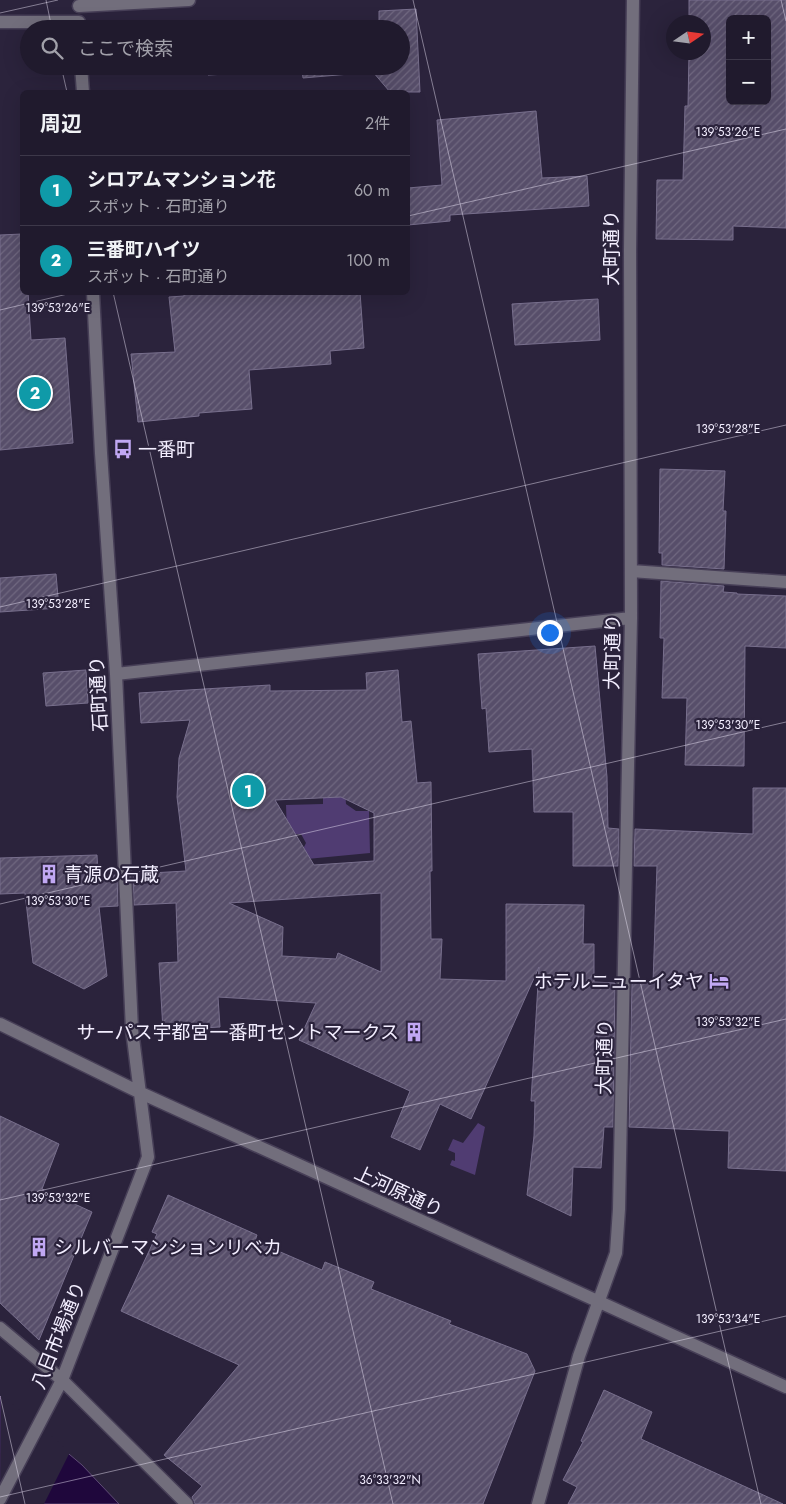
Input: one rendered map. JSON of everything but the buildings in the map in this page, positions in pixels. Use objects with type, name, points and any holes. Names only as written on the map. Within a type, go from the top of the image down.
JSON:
[{"type":"street","points":[[79,20],[79,3],[189,0]]},
{"type":"street","name":"大町通り","points":[[538,1504],[579,1356],[616,1253],[620,1210],[631,618],[630,250],[632,0]]},
{"type":"street","points":[[0,22],[20,23]]},
{"type":"street","points":[[82,75],[83,90]]},
{"type":"street","name":"石町通り","points":[[93,295],[101,453],[116,674],[132,1030],[141,1093]]},
{"type":"street","points":[[631,571],[786,582]]},
{"type":"street","points":[[116,674],[631,618]]},
{"type":"street","name":"上河原通り","points":[[0,1024],[141,1093],[786,1386]]},
{"type":"street","name":"八日市場通り","points":[[0,1499],[59,1385],[148,1157],[141,1093]]},
{"type":"street","points":[[0,1328],[187,1504]]},
{"type":"shaded area","points":[[345,790],[346,804],[356,811],[369,811],[370,853],[286,861],[301,853],[306,843],[301,834],[287,834],[286,805],[323,804],[323,792]]},
{"type":"shaded area","points":[[478,1123],[485,1127],[475,1175],[450,1165],[452,1160],[455,1161],[455,1153],[448,1150],[453,1139],[463,1143]]},
{"type":"shaded area","points":[[0,1396],[82,1465],[119,1504],[0,1504]]},
{"type":"pier","points":[[1,1394],[70,1452],[44,1504],[0,1504]]},
{"type":"place","name":"三番町ハイツ","points":[[35,393]]},
{"type":"place","name":"一番町","points":[[123,449]]},
{"type":"place","name":"シロアムマンション花","points":[[248,791]]},
{"type":"place","name":"青源の石蔵","points":[[49,874]]},
{"type":"place","name":"ホテルニューイタヤ","points":[[719,981]]},
{"type":"place","name":"サーパス宇都宮一番町セントマークス","points":[[414,1032]]},
{"type":"place","name":"シルバーマンションリベカ","points":[[39,1247]]}]
